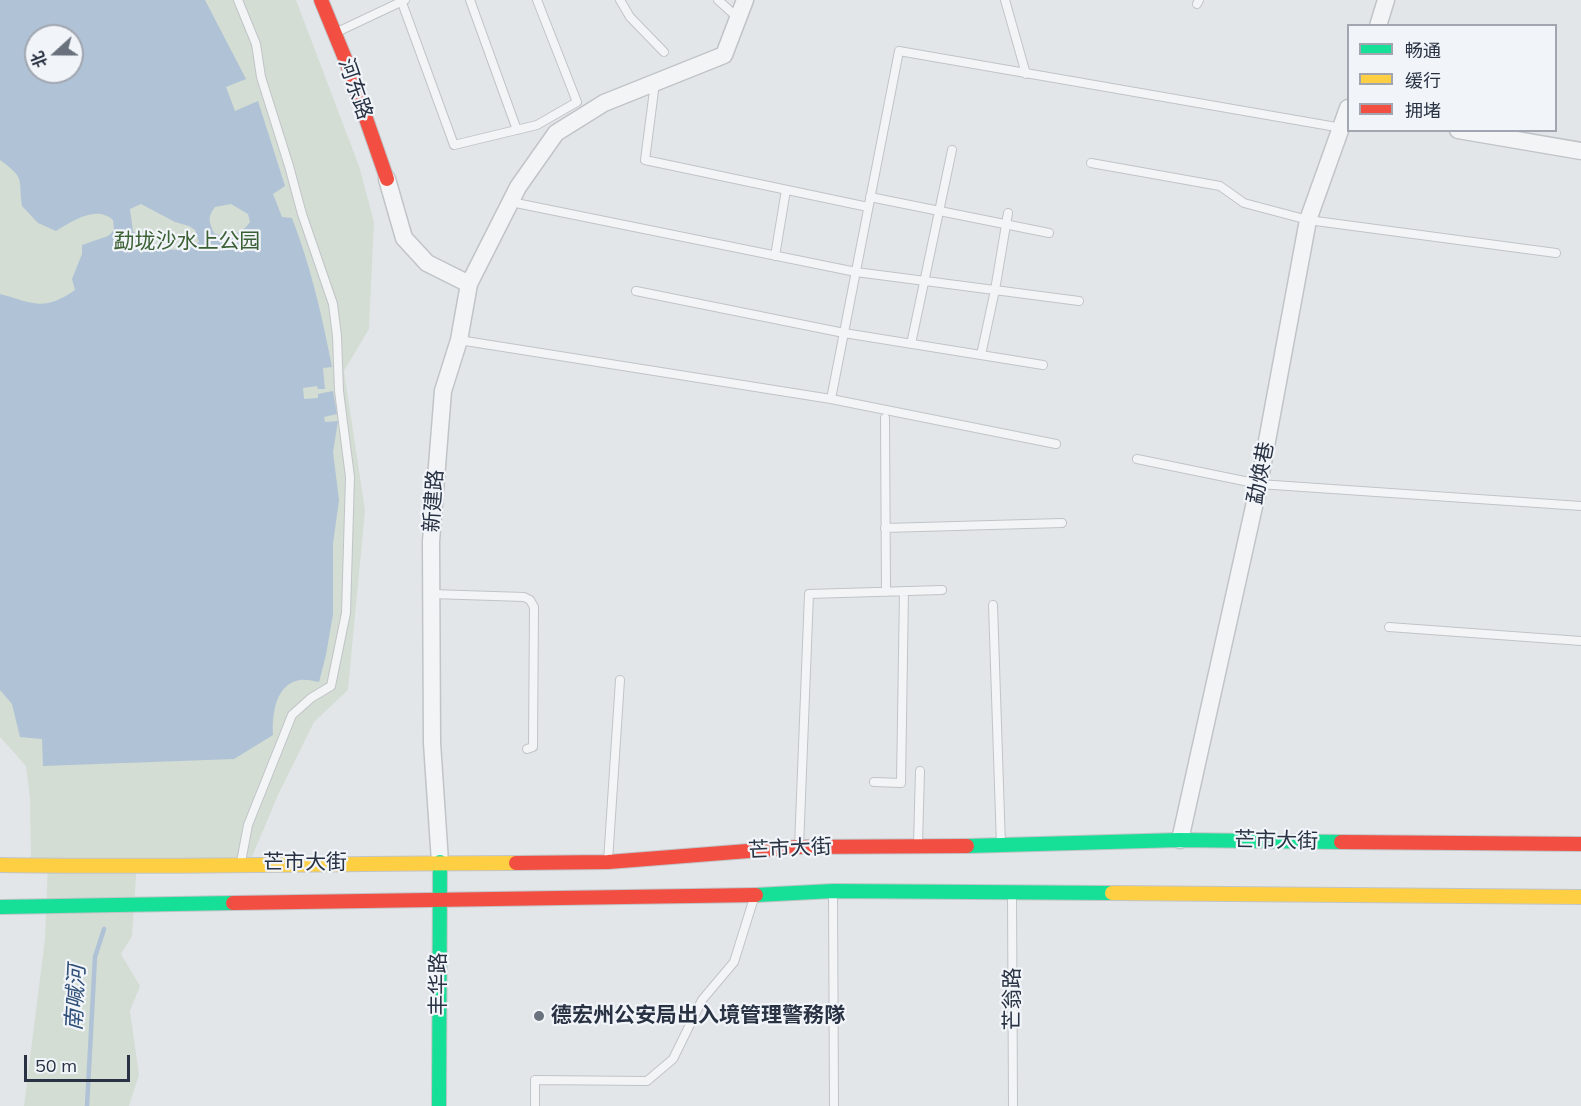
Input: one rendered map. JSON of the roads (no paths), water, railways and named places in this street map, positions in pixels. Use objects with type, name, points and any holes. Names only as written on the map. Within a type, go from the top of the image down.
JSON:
[{"type":"main road","name":"河东路","points":[[321,0],[387,179]]},
{"type":"main road","name":"芒市大街","points":[[0,865],[135,867],[241,864],[608,862],[799,847],[1001,846],[1180,840],[1581,844]]},
{"type":"main road","name":"丰华路","points":[[439,1106],[440,862]]},
{"type":"main road","name":"芒市大街","points":[[0,907],[755,895],[833,891],[1581,897]]},
{"type":"street","name":"新建路","points":[[440,862],[432,743],[431,541],[443,391],[459,339],[469,284],[518,187],[556,133],[604,103],[724,55],[745,0]]},
{"type":"street","points":[[1379,24],[1386,0]]},
{"type":"street","name":"勐焕巷","points":[[1180,840],[1259,484],[1308,220],[1346,115]]},
{"type":"street","points":[[1470,132],[1581,151]]},
{"type":"street","points":[[387,179],[405,238],[427,264],[469,284]]},
{"type":"lane","points":[[238,0],[256,44],[261,77],[302,214],[333,304],[339,391],[350,477],[346,613],[331,686],[310,698],[292,715],[248,825],[241,864]]},
{"type":"lane","points":[[470,0],[516,130]]},
{"type":"lane","points":[[335,33],[403,1],[454,146],[537,125],[577,102],[537,0]]},
{"type":"lane","points":[[620,0],[630,17],[664,52]]},
{"type":"lane","points":[[718,0],[738,19]]},
{"type":"lane","points":[[1005,0],[1026,74]]},
{"type":"lane","points":[[831,399],[899,51],[1026,74],[1346,115]]},
{"type":"lane","points":[[655,83],[645,160],[868,207]]},
{"type":"lane","points":[[911,344],[952,150]]},
{"type":"lane","points":[[1091,163],[1220,186],[1244,203],[1308,220],[1556,253]]},
{"type":"lane","points":[[775,256],[786,190]]},
{"type":"lane","points":[[870,197],[1049,232]]},
{"type":"lane","points":[[511,202],[855,272],[1079,301]]},
{"type":"lane","points":[[981,355],[1008,213]]},
{"type":"lane","points":[[636,291],[844,333],[1042,365]]},
{"type":"lane","points":[[459,339],[831,399],[1056,444]]},
{"type":"lane","points":[[885,418],[886,592]]},
{"type":"lane","points":[[1137,459],[1259,484],[1581,506]]},
{"type":"lane","points":[[885,528],[1062,523]]},
{"type":"lane","points":[[799,847],[809,594],[942,590]]},
{"type":"lane","points":[[874,782],[902,783],[904,591]]},
{"type":"lane","points":[[432,594],[524,597],[530,600],[534,607],[533,747],[527,749]]},
{"type":"lane","points":[[993,605],[1001,846]]},
{"type":"lane","points":[[1389,627],[1581,641]]},
{"type":"lane","points":[[608,862],[620,681]]},
{"type":"lane","points":[[918,845],[920,771]]},
{"type":"lane","points":[[833,891],[834,1106]]},
{"type":"lane","name":"芒翁路","points":[[1012,892],[1013,1106]]},
{"type":"lane","points":[[535,1106],[535,1080],[647,1081],[673,1059],[702,1000],[734,962],[755,895]]},
{"type":"water","name":"勐垅沙水上公园","points":[[0,0],[205,0],[246,79],[226,87],[235,111],[258,101],[285,186],[273,194],[282,217],[292,218],[315,292],[332,367],[323,368],[325,389],[318,389],[317,386],[303,388],[304,399],[318,398],[318,394],[333,391],[337,414],[324,417],[325,422],[338,421],[333,452],[339,500],[333,544],[333,614],[319,682],[300,680],[285,687],[275,710],[273,735],[234,759],[43,766],[42,739],[20,737],[12,704],[0,690],[0,294],[38,304],[64,297],[75,290],[72,279],[82,254],[82,245],[108,236],[114,230],[113,220],[99,214],[84,216],[56,231],[38,223],[22,206],[20,184],[14,171],[0,160]],"holes":[[[141,204],[175,222],[189,226],[195,230],[199,242],[191,247],[173,250],[156,246],[140,237],[133,231],[130,209]],[[231,204],[248,214],[250,222],[243,230],[234,234],[224,236],[214,233],[210,220],[215,207]]]},
{"type":"waterway","name":"南喊河","points":[[87,1106],[95,957],[104,929]]},
{"type":"place","name":"德宏州公安局出入境管理警務隊","points":[[539,1016]]}]
